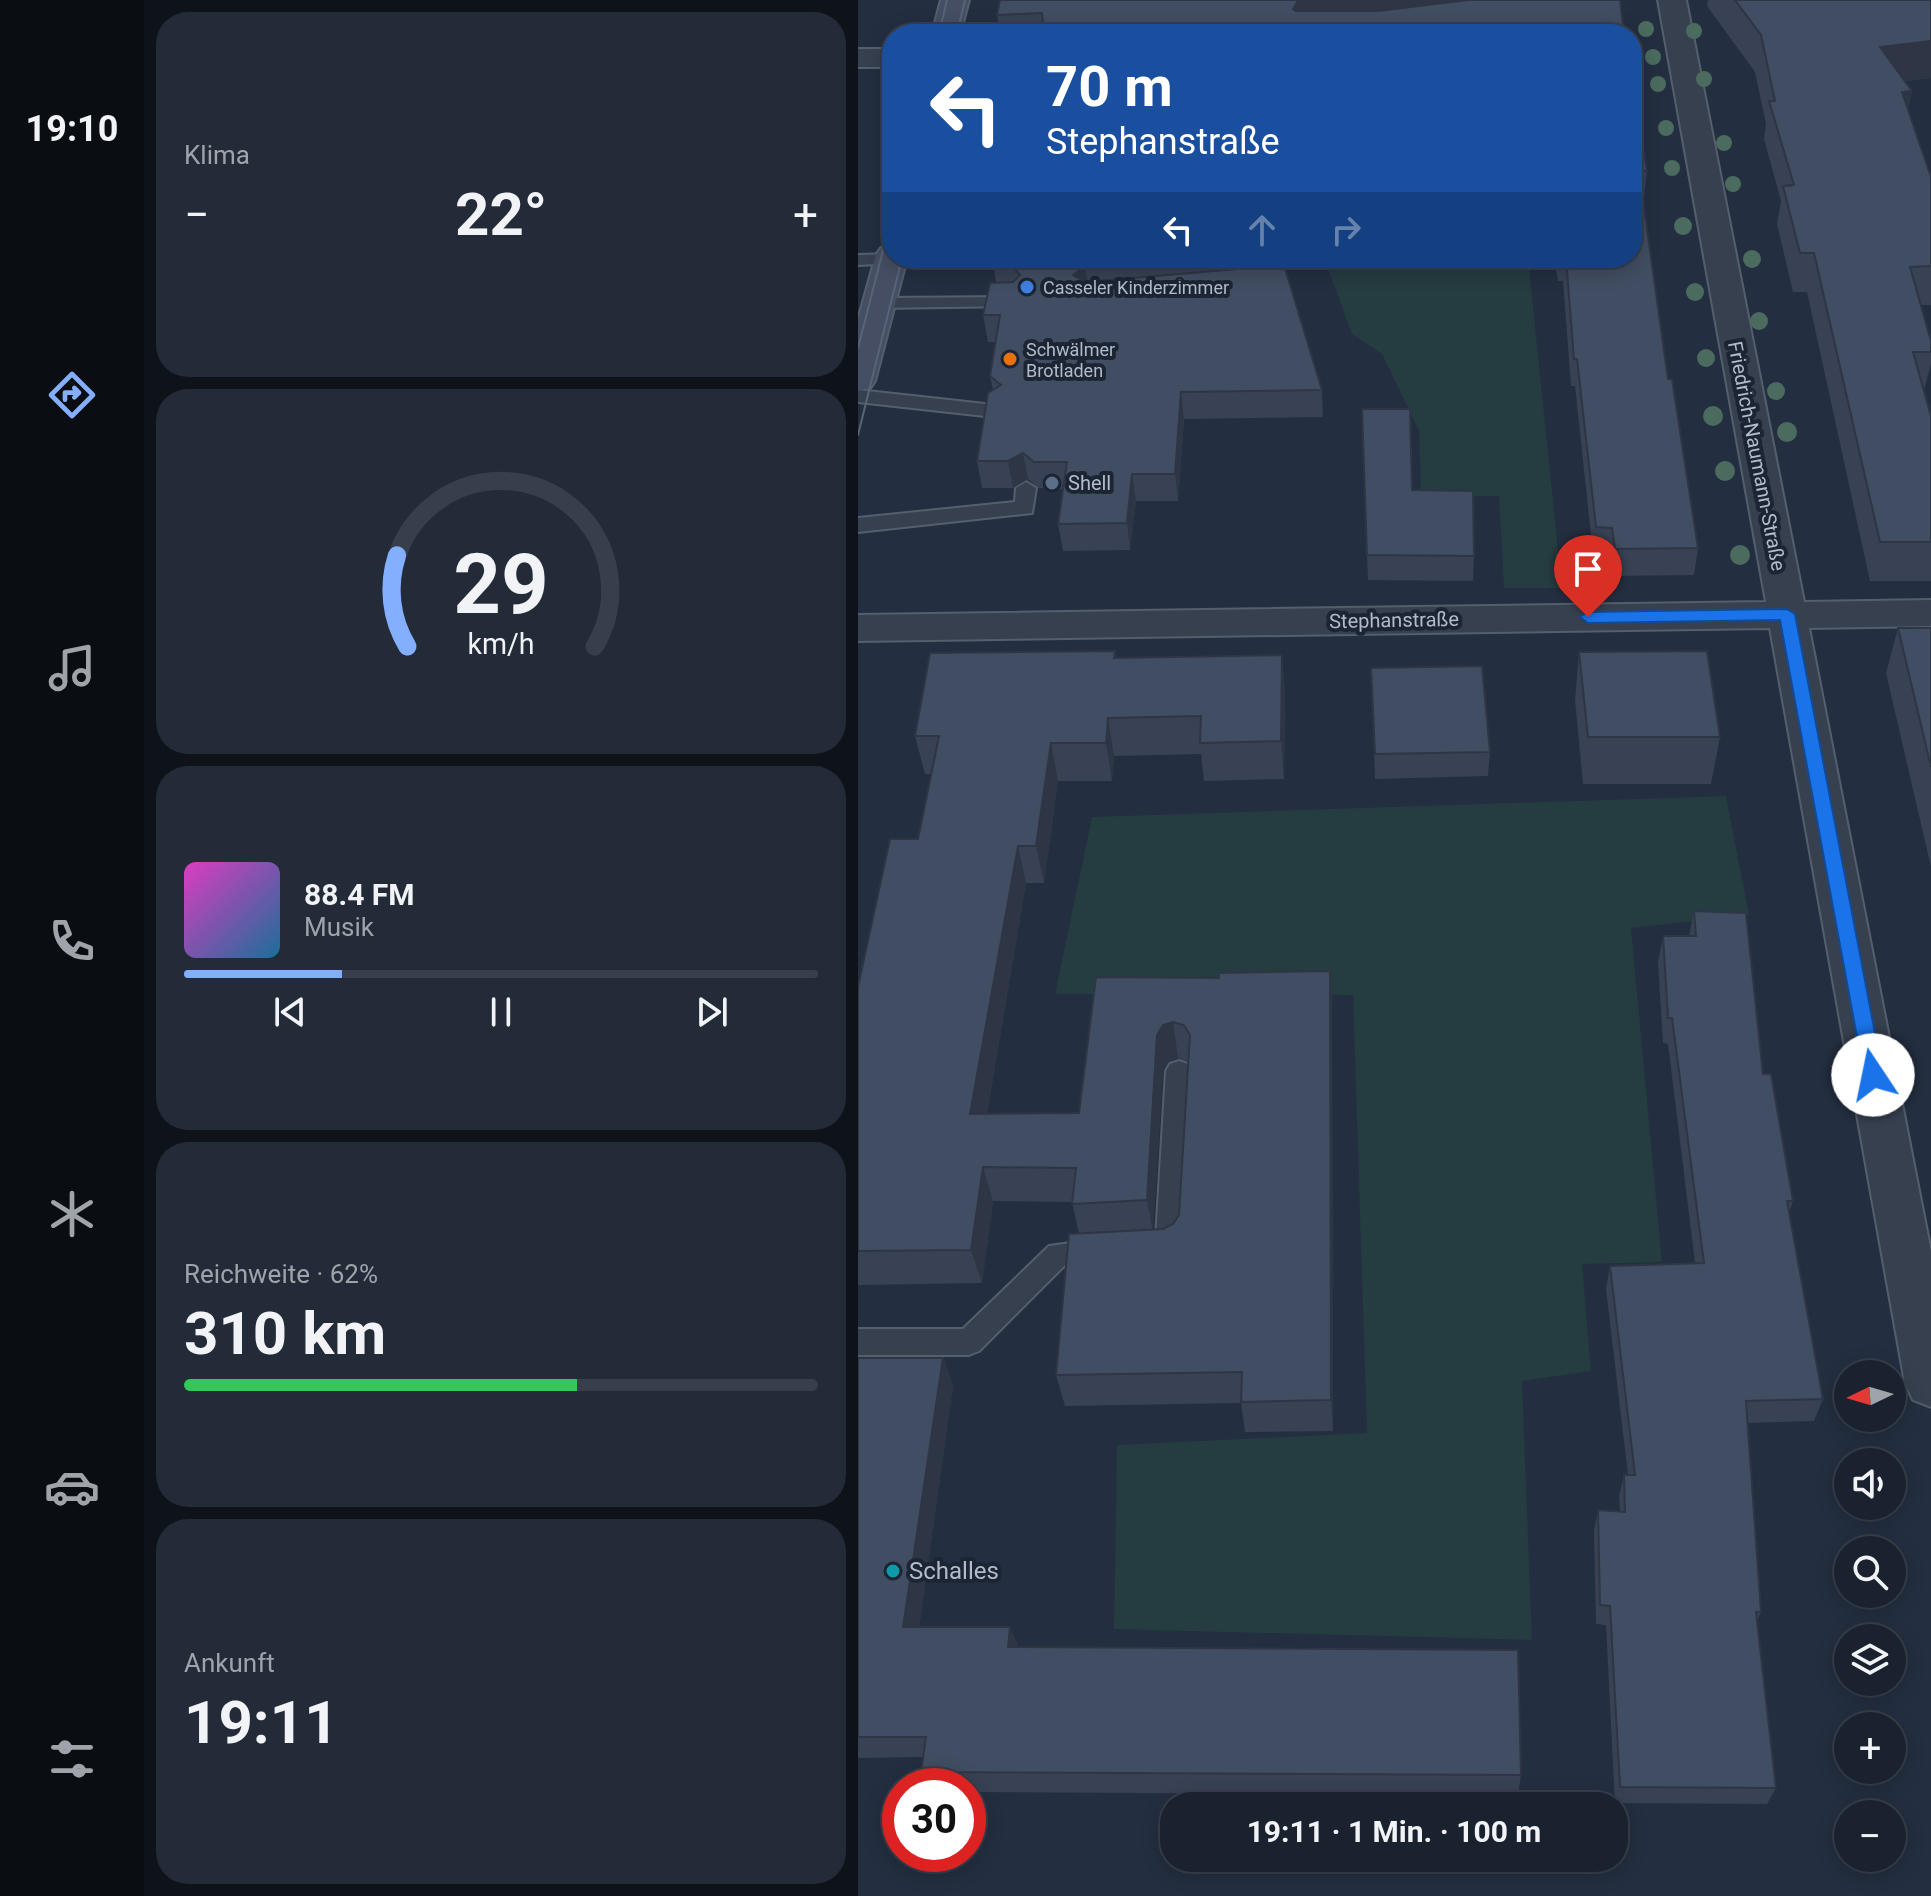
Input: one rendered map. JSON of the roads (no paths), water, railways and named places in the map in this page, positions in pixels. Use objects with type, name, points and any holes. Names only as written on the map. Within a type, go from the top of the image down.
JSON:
[{"type":"main road","points":[[949,24],[955,0]]},
{"type":"main road","points":[[858,381],[879,303],[880,258]]},
{"type":"street","name":"Friedrich-Naumann-Straße","points":[[1672,0],[1931,1383]]},
{"type":"street","points":[[858,58],[882,58]]},
{"type":"street","name":"Stephanstraße","points":[[858,628],[1931,613]]},
{"type":"lane","points":[[879,303],[1012,302]]},
{"type":"lane","points":[[858,396],[994,411]]},
{"type":"lane","points":[[858,525],[1025,508],[1026,488]]},
{"type":"lane","points":[[858,1342],[969,1342],[1059,1254],[1169,1247],[1179,1071]]},
{"type":"tram line","points":[[941,24],[947,0]]},
{"type":"tram line","points":[[959,24],[965,0]]},
{"type":"tram line","points":[[858,348],[882,254]]},
{"type":"tram line","points":[[858,435],[900,268]]},
{"type":"place","name":"Casseler Kinderzimmer","points":[[1027,287]]},
{"type":"place","name":"Schwälmer Brotladen","points":[[1010,359]]},
{"type":"place","name":"Shell","points":[[1052,483]]},
{"type":"place","name":"Schalles","points":[[893,1571]]}]
